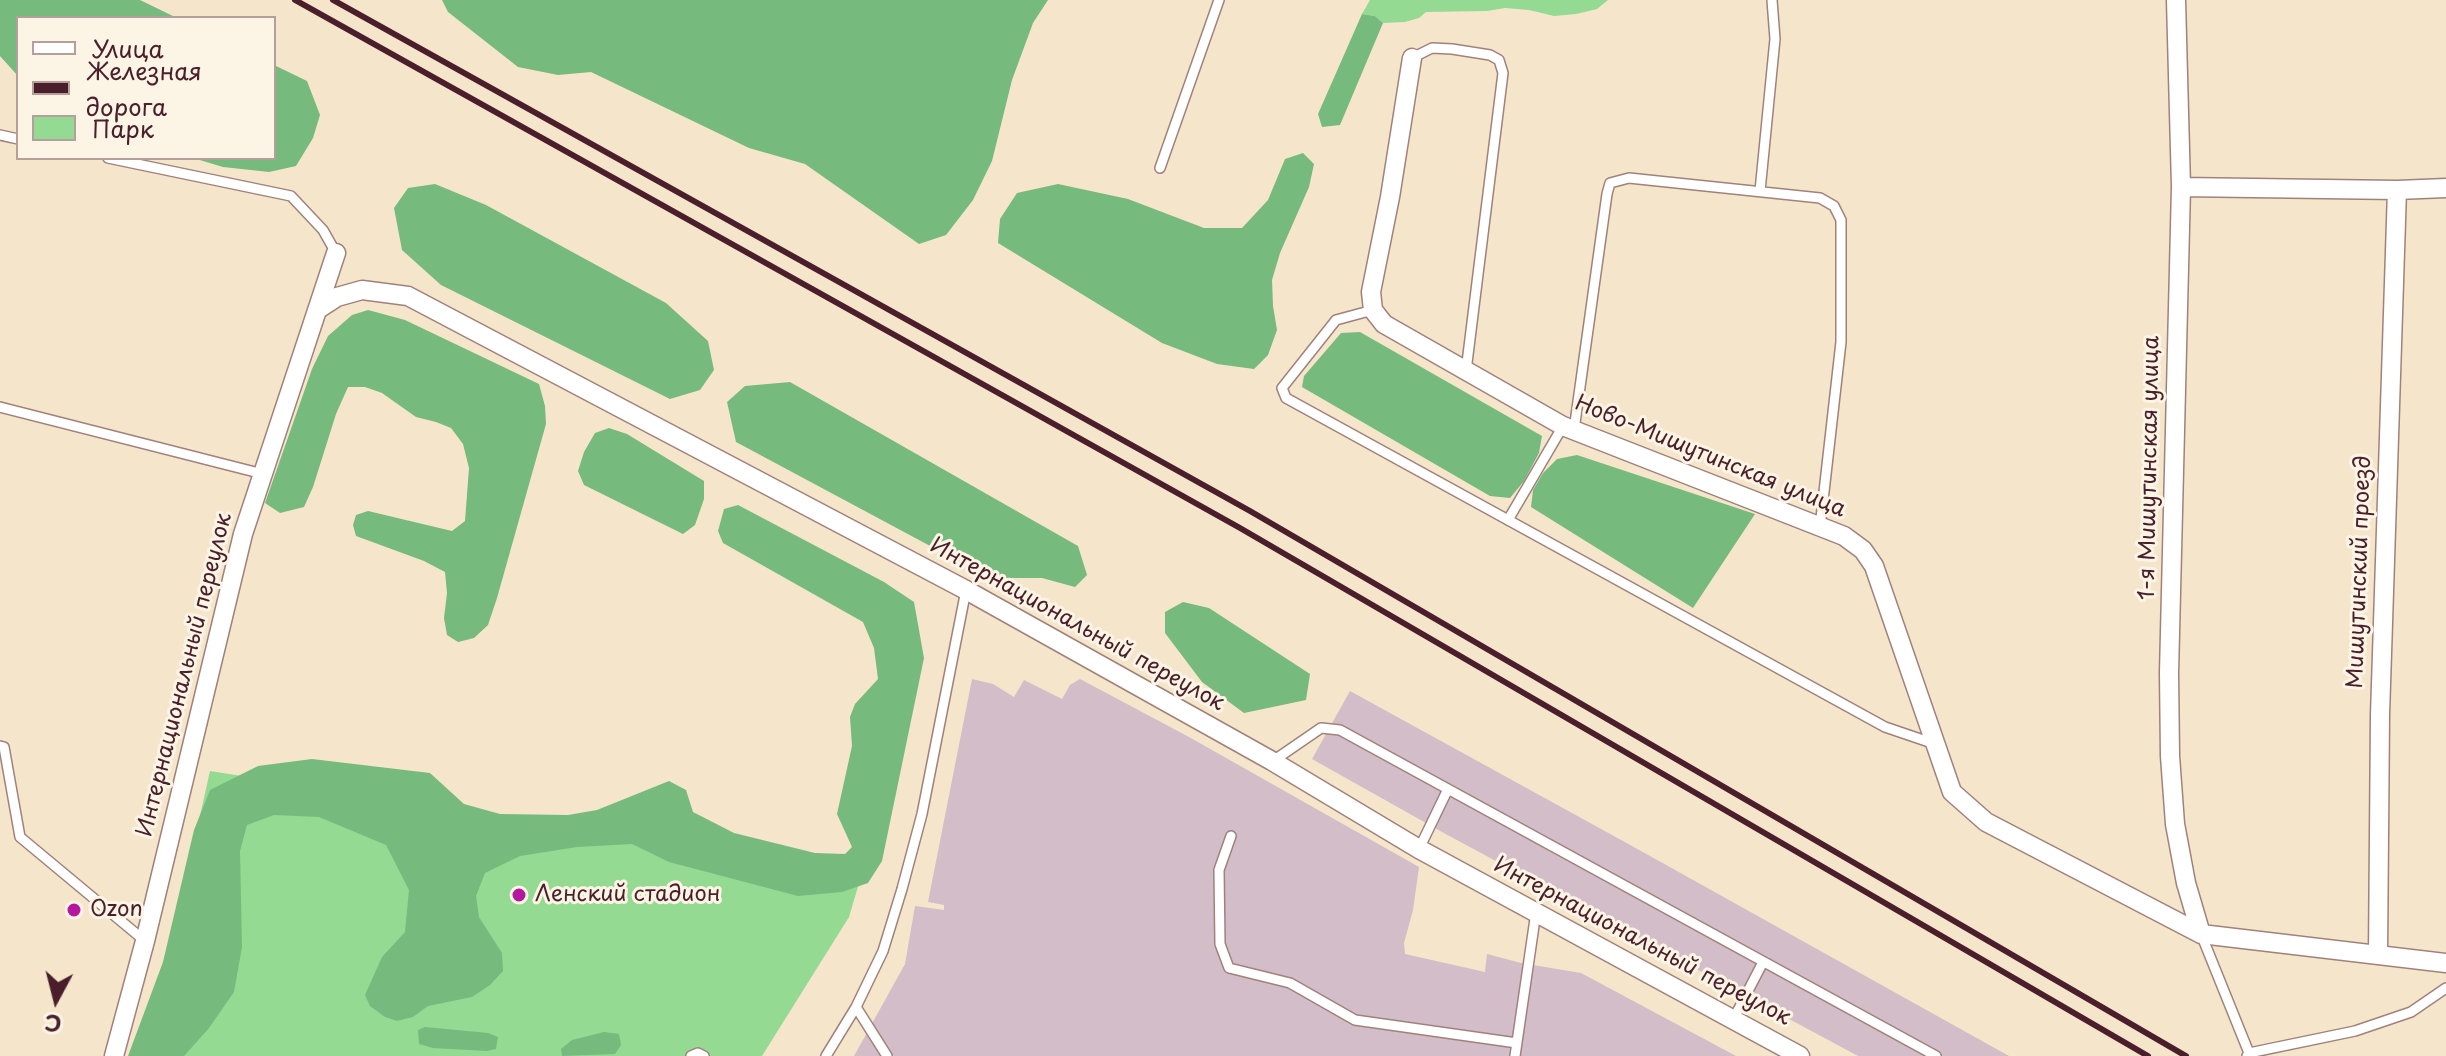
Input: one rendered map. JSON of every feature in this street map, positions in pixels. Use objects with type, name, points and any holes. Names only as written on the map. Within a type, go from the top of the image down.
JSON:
[{"type":"street","name":"1-я Мишутинская улица","points":[[2176,0],[2181,187],[2169,673],[2170,756],[2175,824],[2186,883],[2201,934]]},
{"type":"street","points":[[1373,310],[1371,292],[1412,58]]},
{"type":"street","points":[[2181,187],[2446,188]]},
{"type":"street","name":"Мишутинский проезд","points":[[2378,955],[2380,715],[2397,190]]},
{"type":"street","name":"Интернациональный переулок","points":[[114,1056],[145,941],[243,534],[336,253]]},
{"type":"street","name":"Интернациональный переулок","points":[[317,310],[337,297],[362,290],[408,296],[966,590],[1272,761],[1419,849],[1800,1056]]},
{"type":"street","name":"Ново-Мишутинская улица","points":[[1373,310],[1384,324],[1569,428],[1844,536],[1863,550],[1874,566],[1952,792],[1986,822],[2201,934]]},
{"type":"street","points":[[2201,934],[2446,963]]},
{"type":"lane","points":[[1160,168],[1219,0]]},
{"type":"lane","points":[[1760,191],[1775,39],[1772,0]]},
{"type":"lane","points":[[1412,58],[1432,48],[1490,55],[1499,60],[1503,73],[1466,371]]},
{"type":"lane","points":[[118,160],[291,196],[323,230],[336,253]]},
{"type":"lane","points":[[1508,520],[1569,428],[1610,183],[1629,178],[1820,198],[1834,206],[1841,220],[1839,368],[1820,527]]},
{"type":"lane","points":[[1373,310],[1336,320],[1282,388],[1286,398],[1885,727],[1935,744]]},
{"type":"lane","points":[[0,407],[263,474]]},
{"type":"lane","points":[[826,1056],[856,1007],[883,951],[902,889],[922,814],[966,590]]},
{"type":"lane","points":[[1272,761],[1321,728],[1340,730],[1936,1056]]},
{"type":"lane","points":[[0,746],[4,747],[20,837],[145,941]]},
{"type":"lane","points":[[1419,849],[1448,789]]},
{"type":"lane","points":[[1231,836],[1219,870],[1220,944],[1229,968],[1290,983],[1355,1020],[1517,1043]]},
{"type":"lane","points":[[1515,1056],[1536,912]]},
{"type":"lane","points":[[2201,934],[2248,1054],[2355,1031],[2411,1012],[2446,988]]},
{"type":"lane","points":[[1734,1018],[1763,962]]},
{"type":"lane","points":[[856,1007],[887,1056]]},
{"type":"lane","points":[[691,1056],[698,1053],[704,1056]]},
{"type":"shaded area","points":[[972,679],[993,684],[1014,697],[1024,680],[1062,699],[1070,685],[1080,679],[1419,867],[1413,910],[1404,943],[1405,954],[1485,972],[1487,954],[1581,973],[1736,1056],[854,1056],[905,964],[915,906],[944,910],[944,905],[928,902]]},
{"type":"shaded area","points":[[1350,691],[2009,1056],[1858,1056],[1442,832],[1312,759]]},
{"type":"green space","points":[[0,0],[140,0],[173,16],[16,16],[16,74],[0,56]]},
{"type":"green space","points":[[442,0],[1048,0],[1033,23],[1012,80],[992,161],[973,200],[946,235],[919,244],[805,164],[749,148],[591,72],[558,75],[518,67],[448,12]]},
{"type":"green space","points":[[1370,0],[1608,0],[1597,9],[1576,14],[1554,16],[1505,8],[1426,12],[1419,18],[1405,22],[1383,23],[1375,16],[1362,14]]},
{"type":"green space","points":[[1362,14],[1375,16],[1383,23],[1340,125],[1322,127],[1318,114]]},
{"type":"green space","points":[[276,66],[307,81],[320,115],[313,138],[296,166],[269,172],[223,167],[200,160],[276,160]]},
{"type":"green space","points":[[1303,153],[1314,164],[1309,187],[1280,253],[1272,280],[1277,330],[1268,355],[1254,369],[1217,364],[1162,343],[998,243],[1000,219],[1017,193],[1058,184],[1128,199],[1204,228],[1242,228],[1268,200],[1285,159]]},
{"type":"green space","points":[[435,184],[486,205],[666,303],[708,341],[714,370],[700,390],[670,399],[441,285],[402,250],[394,208],[408,188]]},
{"type":"green space","points":[[368,310],[405,320],[539,384],[546,424],[488,625],[474,638],[458,642],[447,635],[444,618],[447,593],[445,572],[356,536],[353,525],[356,515],[368,511],[452,531],[465,521],[469,468],[463,444],[451,428],[416,417],[382,393],[365,387],[348,387],[304,507],[280,513],[265,503],[312,369],[328,336],[352,315]]},
{"type":"green space","points":[[1360,332],[1542,436],[1539,453],[1524,481],[1510,498],[1490,496],[1302,387],[1304,376],[1341,333]]},
{"type":"green space","points":[[790,382],[1078,546],[1087,575],[1075,587],[1042,578],[990,578],[736,442],[727,402],[745,386]]},
{"type":"green space","points":[[609,428],[627,434],[704,481],[704,499],[695,525],[683,534],[584,485],[578,471],[584,452],[595,433]]},
{"type":"green space","points":[[1577,455],[1755,514],[1693,608],[1531,507],[1533,490],[1543,473],[1557,459]]},
{"type":"green space","points":[[738,505],[884,582],[914,602],[924,658],[882,861],[868,883],[842,892],[798,896],[669,862],[632,844],[577,847],[520,856],[485,873],[476,896],[479,917],[502,953],[503,971],[472,997],[428,1006],[413,1017],[397,1021],[370,1006],[365,995],[382,957],[405,932],[409,890],[386,845],[319,817],[274,815],[247,825],[240,851],[242,947],[234,992],[209,1028],[184,1056],[128,1056],[163,962],[194,830],[210,790],[258,766],[312,759],[430,773],[464,804],[500,814],[568,815],[597,810],[669,781],[686,790],[693,812],[734,833],[815,853],[845,854],[852,847],[837,814],[852,746],[850,717],[855,704],[878,679],[874,648],[863,622],[723,543],[718,531],[724,509]]},
{"type":"green space","points":[[1183,602],[1209,608],[1310,674],[1306,700],[1244,713],[1202,682],[1165,633],[1165,612]]},
{"type":"green space","name":"Ленский стадион","points":[[210,771],[862,873],[849,917],[762,1056],[146,1056]]},
{"type":"green space","points":[[425,1027],[488,1033],[498,1037],[496,1049],[433,1048],[419,1044],[418,1030]]},
{"type":"green space","points":[[604,1032],[619,1034],[621,1045],[615,1054],[562,1056],[561,1049],[572,1040]]},
{"type":"railway","points":[[295,0],[1240,528],[2148,1056]]},
{"type":"railway","points":[[333,0],[1250,511],[2186,1056]]},
{"type":"place","name":"Ленский стадион","points":[[519,895]]},
{"type":"place","name":"Ozon","points":[[74,910]]}]
